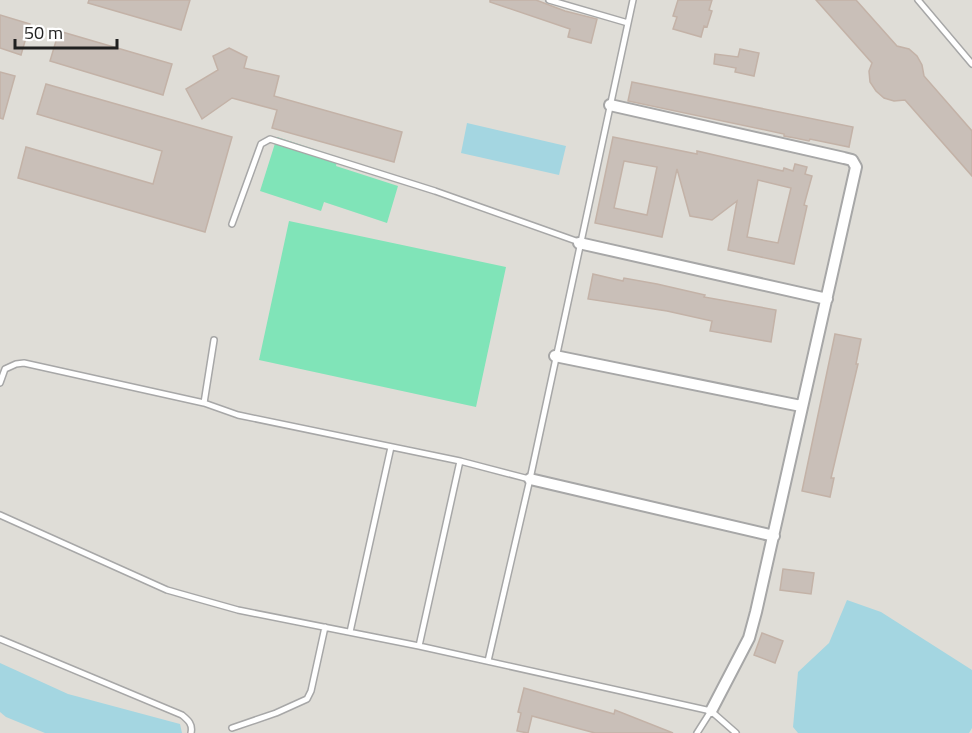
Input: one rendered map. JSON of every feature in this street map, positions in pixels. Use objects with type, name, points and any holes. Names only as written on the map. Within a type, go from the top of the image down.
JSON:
[{"type":"street","points":[[610,105],[852,160],[856,166],[774,536],[748,638],[711,711]]},
{"type":"street","points":[[579,243],[827,298]]},
{"type":"street","points":[[555,356],[801,406]]},
{"type":"street","points":[[530,479],[774,536]]},
{"type":"lane","points":[[549,0],[628,23]]},
{"type":"lane","points":[[488,660],[530,479],[633,0]]},
{"type":"lane","points":[[918,0],[972,64]]},
{"type":"lane","points":[[232,224],[261,144],[270,139],[360,166],[579,243]]},
{"type":"lane","points":[[204,403],[214,340]]},
{"type":"lane","points":[[0,383],[5,369],[24,363],[204,403],[238,415],[460,461],[530,479]]},
{"type":"lane","points":[[350,632],[391,447]]},
{"type":"lane","points":[[419,646],[460,461]]},
{"type":"lane","points":[[0,515],[167,590],[238,610],[488,660],[711,711],[736,733]]},
{"type":"lane","points":[[232,729],[307,699],[325,627]]},
{"type":"lane","points":[[0,639],[182,715],[191,725],[190,733]]},
{"type":"lane","points":[[697,733],[711,711]]},
{"type":"shaded area","points":[[0,0],[972,0],[972,733],[0,733]]},
{"type":"green space","points":[[277,137],[338,157],[336,166],[398,186],[387,223],[324,202],[321,211],[260,191]]},
{"type":"green space","points":[[289,221],[506,267],[476,407],[259,360]]},
{"type":"water","points":[[467,123],[566,146],[559,175],[461,153]]},
{"type":"water","points":[[847,600],[881,612],[972,670],[972,728],[969,733],[798,733],[793,727],[798,672],[829,643]]},
{"type":"water","points":[[0,663],[68,694],[180,724],[182,733],[45,733],[6,717],[0,712]]},
{"type":"building","points":[[89,0],[190,0],[181,30],[88,3]]},
{"type":"building","points":[[490,0],[536,0],[565,11],[597,19],[591,43],[568,37],[570,29],[490,2]]},
{"type":"building","points":[[678,0],[712,0],[709,10],[712,11],[701,37],[673,29],[677,17],[673,16]]},
{"type":"building","points":[[816,0],[856,0],[897,46],[909,49],[917,56],[924,76],[972,131],[972,176],[905,100],[894,101],[884,98],[876,91],[870,82],[869,71],[872,63]]},
{"type":"building","points":[[0,15],[30,24],[21,55],[0,48]]},
{"type":"building","points":[[59,31],[172,64],[163,95],[50,61]]},
{"type":"building","points":[[229,48],[247,57],[244,68],[279,76],[274,96],[402,132],[394,162],[272,128],[277,110],[232,98],[202,119],[186,89],[218,70],[213,56]]},
{"type":"building","points":[[740,49],[759,53],[754,76],[735,72],[736,68],[714,64],[715,54],[738,57]]},
{"type":"building","points":[[0,72],[15,76],[3,119],[0,118]]},
{"type":"building","points":[[632,82],[853,127],[849,147],[784,136],[784,134],[628,101]]},
{"type":"building","points":[[46,84],[232,137],[205,232],[18,178],[26,147],[153,184],[162,151],[37,114]]},
{"type":"building","points":[[613,137],[697,154],[697,151],[783,171],[784,168],[793,171],[795,164],[807,167],[805,174],[812,176],[804,205],[807,206],[794,264],[728,250],[737,201],[712,220],[690,216],[677,169],[662,237],[595,223]],"holes":[[[624,161],[657,167],[647,215],[614,208]],[[758,180],[791,188],[778,243],[747,237]]]},
{"type":"building","points":[[593,274],[623,281],[624,278],[657,284],[705,295],[704,297],[776,310],[771,342],[710,331],[712,321],[667,311],[588,299]]},
{"type":"building","points":[[835,334],[861,339],[856,364],[858,364],[831,478],[834,478],[830,497],[802,491]]},
{"type":"building","points":[[783,569],[814,573],[811,594],[780,590]]},
{"type":"building","points":[[762,633],[783,641],[775,663],[754,655]]},
{"type":"building","points":[[524,688],[614,714],[615,710],[673,733],[595,733],[532,716],[528,733],[517,731],[521,713],[518,712]]}]
